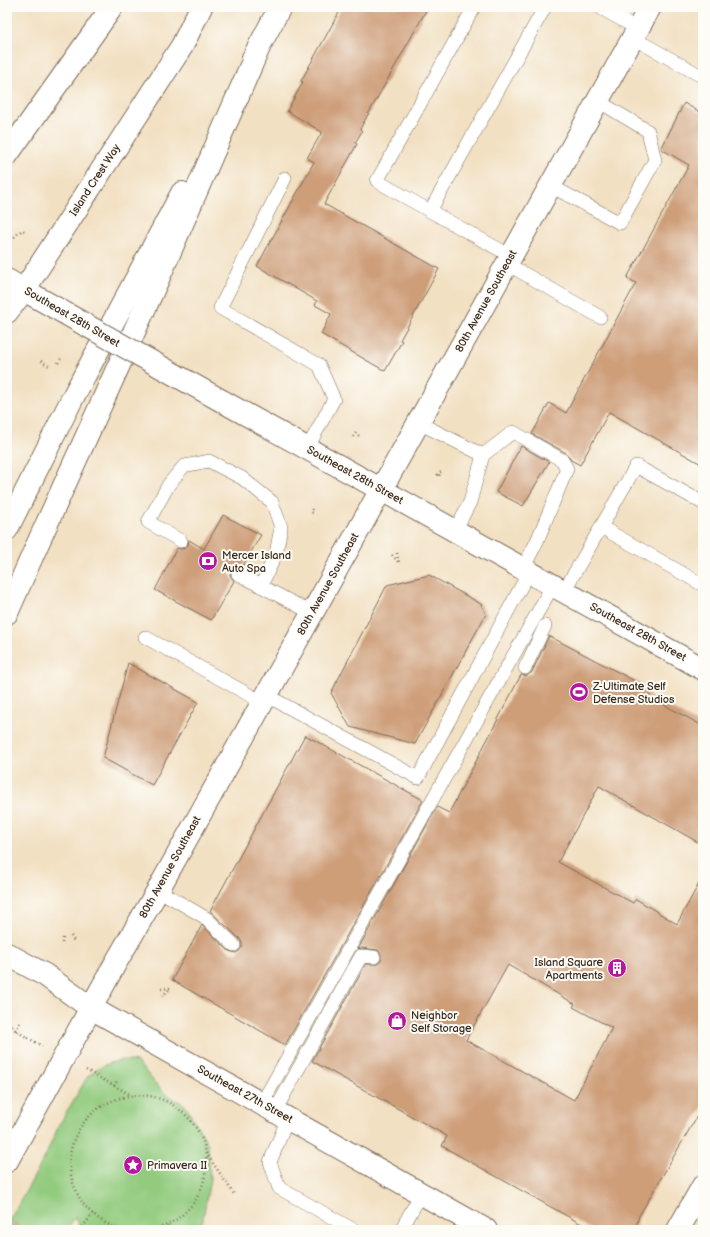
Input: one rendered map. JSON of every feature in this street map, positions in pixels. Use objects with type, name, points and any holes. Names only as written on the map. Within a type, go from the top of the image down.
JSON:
[{"type":"main road","points":[[7,155],[112,7]]},
{"type":"main road","name":"Island Crest Way","points":[[182,46],[200,7]]},
{"type":"main road","name":"Island Crest Way","points":[[7,312],[16,285],[182,46],[218,7]]},
{"type":"main road","points":[[7,529],[72,399],[280,7]]},
{"type":"main road","name":"80th Avenue Southeast","points":[[8,1159],[650,7]]},
{"type":"main road","points":[[7,613],[159,277],[260,45]]},
{"type":"main road","name":"Southeast 28th Street","points":[[16,285],[703,669]]},
{"type":"main road","name":"Southeast 27th Street","points":[[7,954],[45,975],[91,1008],[486,1230]]},
{"type":"main road","points":[[678,1230],[703,1186]]},
{"type":"lane","points":[[474,7],[376,180],[430,211],[600,317]]},
{"type":"lane","points":[[430,211],[545,7]]},
{"type":"lane","points":[[599,7],[635,33],[703,77]]},
{"type":"lane","points":[[551,186],[620,223],[655,160],[648,131],[598,101]]},
{"type":"lane","points":[[285,178],[220,308],[319,365],[334,399],[307,448]]},
{"type":"lane","points":[[419,423],[483,455]]},
{"type":"lane","points":[[145,637],[418,778],[526,570],[566,469],[562,460],[513,432],[483,455],[470,502],[455,531]]},
{"type":"lane","points":[[181,541],[148,522],[169,484],[184,466],[209,462],[242,478],[272,502],[281,527],[276,554],[261,586]]},
{"type":"lane","points":[[354,1230],[279,1188],[270,1162],[275,1111],[559,588],[601,527],[636,466],[703,503]]},
{"type":"lane","points":[[601,527],[703,585]]},
{"type":"lane","points":[[238,574],[312,613]]},
{"type":"lane","points":[[525,668],[545,626]]},
{"type":"lane","points":[[158,890],[206,918],[234,945]]},
{"type":"lane","points":[[275,1111],[361,956],[374,957]]},
{"type":"lane","points":[[401,1230],[421,1194]]},
{"type":"lane","points":[[329,1216],[332,1230]]},
{"type":"path","points":[[7,240],[12,239],[22,230],[27,232]]},
{"type":"path","points":[[58,363],[62,357]]},
{"type":"path","points":[[41,361],[49,366]]},
{"type":"path","points":[[353,437],[356,433],[360,436]]},
{"type":"path","points":[[312,509],[311,512],[315,514]]},
{"type":"path","points":[[392,555],[399,563],[397,553]]},
{"type":"path","points":[[71,936],[74,941]]},
{"type":"path","points":[[62,943],[63,938]]},
{"type":"path","points":[[161,989],[171,988],[162,996]]},
{"type":"path","points":[[7,1020],[16,1031],[24,1036]]},
{"type":"path","points":[[16,1031],[20,1022]]},
{"type":"path","points":[[114,1086],[118,1081]]},
{"type":"path","points":[[110,1084],[132,1095]]},
{"type":"path","points":[[124,1230],[110,1225],[85,1207],[75,1191],[70,1173],[70,1155],[75,1137],[84,1121],[97,1108],[113,1099],[132,1095],[148,1096],[165,1101],[180,1109],[192,1121],[201,1136],[205,1152],[206,1169],[203,1186],[195,1201],[188,1210],[170,1224],[154,1230]]},
{"type":"path","points":[[205,1152],[234,1194]]},
{"type":"path","points":[[80,1230],[93,1214]]},
{"type":"path","points":[[166,1230],[170,1224]]},
{"type":"green space","points":[[123,1060],[137,1062],[164,1093],[185,1105],[208,1144],[210,1179],[201,1230],[80,1230],[76,1216],[66,1230],[7,1230],[7,1225],[45,1157],[59,1125],[88,1076],[98,1068],[112,1062]]},
{"type":"building","points":[[342,7],[428,7],[360,129],[362,131],[355,143],[357,144],[324,204],[439,269],[400,340],[402,341],[385,371],[321,334],[331,314],[315,305],[317,301],[257,266],[314,162],[307,158],[322,132],[287,111],[303,82],[301,81]]},
{"type":"building","points":[[684,103],[703,114],[703,465],[609,412],[580,465],[571,460],[566,453],[532,434],[549,403],[566,413],[636,283],[627,278],[689,165],[661,149]]},
{"type":"building","points":[[521,446],[549,462],[523,506],[496,492]]},
{"type":"building","name":"Mercer Island Auto Spa","points":[[223,515],[261,535],[242,567],[237,566],[231,570],[230,575],[234,581],[211,620],[155,590],[177,548],[185,548],[188,545],[189,540],[204,549]]},
{"type":"building","points":[[429,575],[481,604],[486,614],[415,744],[350,727],[331,693],[387,585]]},
{"type":"building","points":[[549,636],[652,690],[648,696],[703,726],[703,845],[599,786],[558,862],[633,903],[636,899],[677,924],[703,876],[703,1106],[639,1216],[635,1230],[592,1230],[442,1146],[447,1136],[312,1061],[366,964],[377,964],[381,961],[381,954],[378,950],[358,949],[437,807],[449,813],[521,675],[526,676],[532,672]],"holes":[[[508,965],[575,1004],[573,1007],[612,1028],[574,1100],[466,1040]]]},
{"type":"building","points":[[128,663],[198,702],[152,785],[103,758]]},
{"type":"building","points":[[305,735],[423,800],[285,1045],[172,980],[202,925],[229,951],[236,953],[242,947],[240,939],[210,911]]},
{"type":"tunnel","points":[[7,1224],[11,1230]]},
{"type":"place","name":"Mercer Island Auto Spa","points":[[208,561]]},
{"type":"place","name":"Z-Ultimate Self Defense Studios","points":[[579,692]]},
{"type":"place","name":"Island Square Apartments","points":[[617,968]]},
{"type":"place","name":"Neighbor Self Storage","points":[[397,1021]]},
{"type":"place","name":"Primavera II","points":[[133,1165]]}]
